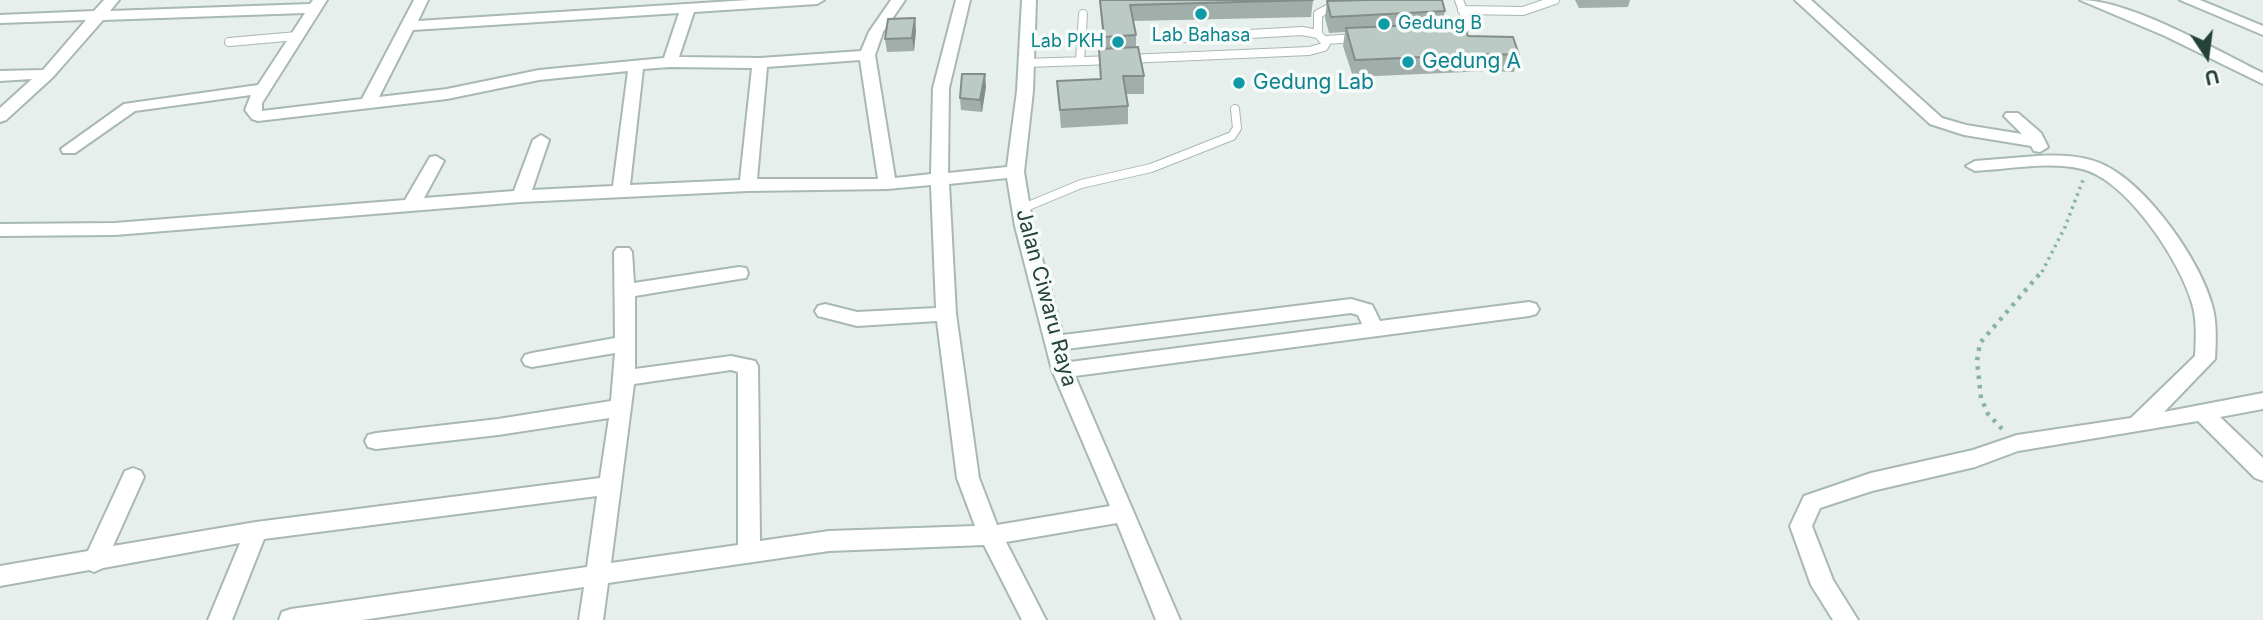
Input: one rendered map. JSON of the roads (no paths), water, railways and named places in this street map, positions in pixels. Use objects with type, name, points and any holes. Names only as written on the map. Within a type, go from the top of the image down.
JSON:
[{"type":"street","points":[[0,117],[47,74],[112,0]]},
{"type":"street","points":[[368,103],[422,0]]},
{"type":"street","points":[[409,26],[817,0]]},
{"type":"street","points":[[887,184],[867,55],[876,32],[898,0]]},
{"type":"street","points":[[963,0],[941,88],[940,181],[946,314],[968,478],[982,519],[1034,620]]},
{"type":"street","name":"Jalan Ciwaru Raya","points":[[1029,0],[1026,63],[1015,172],[1021,209],[1062,370],[1108,473],[1168,620]]},
{"type":"street","points":[[1802,0],[1936,121],[1964,130],[2039,142]]},
{"type":"street","points":[[2087,0],[2170,33],[2263,79]]},
{"type":"street","points":[[2187,0],[2214,4],[2263,31]]},
{"type":"street","points":[[0,19],[317,4]]},
{"type":"street","points":[[317,4],[262,89],[253,110],[258,116],[447,94],[539,75],[636,65],[670,62],[760,63],[867,55]]},
{"type":"street","points":[[670,62],[687,10]]},
{"type":"street","points":[[748,185],[760,63]]},
{"type":"street","points":[[621,192],[636,65]]},
{"type":"street","points":[[0,76],[47,74]]},
{"type":"street","points":[[69,149],[131,107],[262,89]]},
{"type":"street","points":[[2012,116],[2039,142],[2046,160]]},
{"type":"street","points":[[521,196],[541,140]]},
{"type":"street","points":[[1975,166],[2046,160],[2096,168],[2115,178],[2143,207],[2191,272],[2203,305],[2205,359],[2137,425]]},
{"type":"street","points":[[411,205],[436,161]]},
{"type":"street","points":[[0,230],[115,229],[521,196],[748,185],[887,184],[1015,172]]},
{"type":"street","points":[[590,620],[625,378],[623,252]]},
{"type":"street","points":[[625,291],[739,273]]},
{"type":"street","points":[[1054,343],[1351,306],[1365,310],[1374,328]]},
{"type":"street","points":[[1062,370],[1529,309]]},
{"type":"street","points":[[825,311],[857,318],[946,314]]},
{"type":"street","points":[[1113,336],[1119,362]]},
{"type":"street","points":[[532,360],[624,344]]},
{"type":"street","points":[[625,378],[731,363],[748,366],[749,553]]},
{"type":"street","points":[[1846,620],[1823,585],[1801,526],[1812,502],[1871,482],[1975,458],[2017,443],[2137,425],[2263,401]]},
{"type":"street","points":[[376,441],[487,429],[620,408]]},
{"type":"street","points":[[2202,412],[2263,472]]},
{"type":"street","points":[[94,562],[133,477]]},
{"type":"street","points":[[0,576],[94,562],[256,531],[609,486]]},
{"type":"street","points":[[291,620],[596,573],[829,541],[992,535],[1123,513]]},
{"type":"street","points":[[220,620],[256,531]]},
{"type":"lane","points":[[1026,63],[1309,51],[1324,47],[1318,14],[1325,8],[1356,0]]},
{"type":"lane","points":[[1441,34],[1464,30],[1468,25],[1459,0]]},
{"type":"lane","points":[[1462,10],[1520,11],[1545,7],[1555,0]]},
{"type":"lane","points":[[1080,61],[1083,14]]},
{"type":"lane","points":[[1163,39],[1302,31],[1321,37],[1364,38]]},
{"type":"lane","points":[[229,42],[297,36]]},
{"type":"lane","points":[[1021,209],[1081,184],[1151,168],[1231,136],[1237,128],[1235,109]]},
{"type":"place","name":"Lab Bahasa","points":[[1201,14]]},
{"type":"place","name":"Gedung B","points":[[1384,24]]},
{"type":"place","name":"Lab PKH","points":[[1118,42]]},
{"type":"place","name":"Gedung A","points":[[1408,62]]},
{"type":"place","name":"Gedung Lab","points":[[1239,83]]}]
